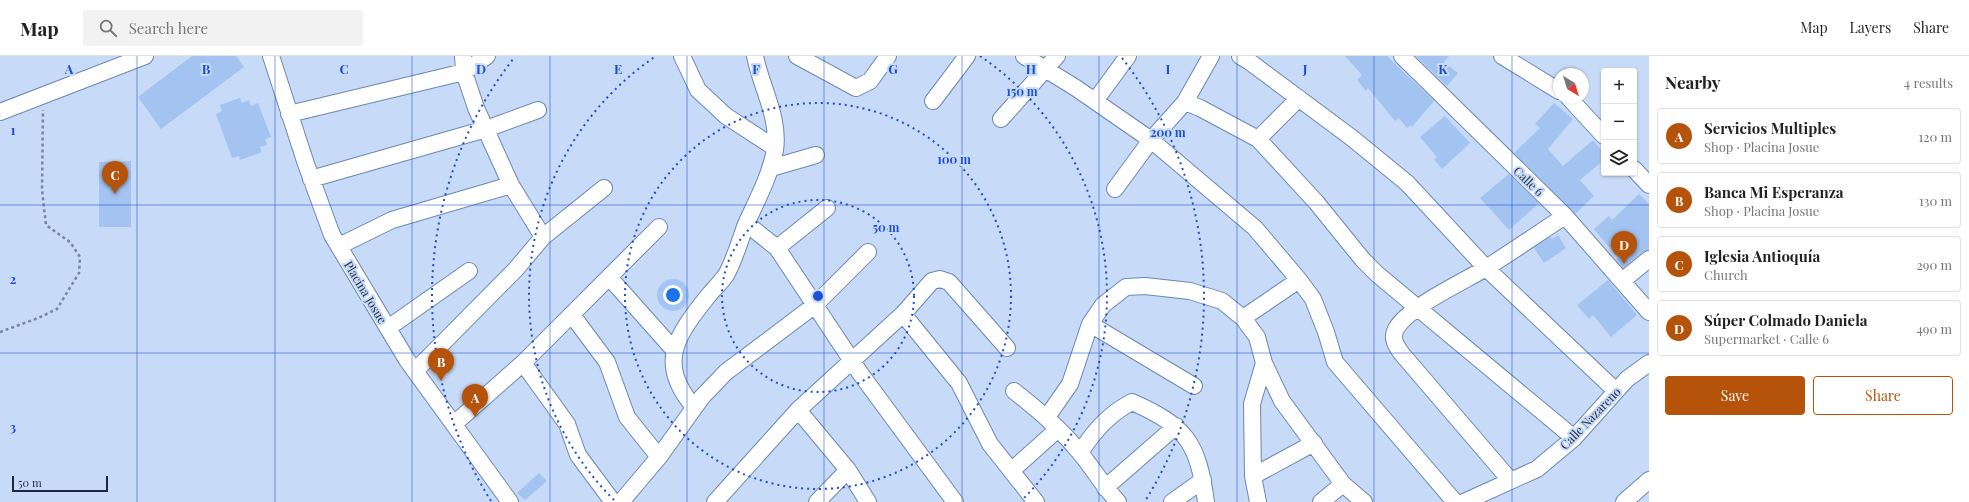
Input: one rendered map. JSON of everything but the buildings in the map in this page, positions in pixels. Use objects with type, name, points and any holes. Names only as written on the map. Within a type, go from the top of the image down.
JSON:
[{"type":"street","points":[[0,112],[145,56]]},
{"type":"street","name":"Placina Josue","points":[[271,56],[311,180],[332,235],[415,371],[510,502]]},
{"type":"street","points":[[463,56],[464,72],[476,108],[511,185],[543,237]]},
{"type":"street","points":[[289,114],[464,72],[486,56]]},
{"type":"street","points":[[682,56],[698,90],[726,116],[775,148]]},
{"type":"street","points":[[694,407],[682,393],[674,371],[674,350],[687,323],[726,274],[771,168],[775,148],[773,115],[757,69],[755,56]]},
{"type":"street","points":[[797,56],[856,88],[870,81],[888,56]]},
{"type":"street","points":[[933,101],[967,56]]},
{"type":"street","points":[[1024,56],[1095,101],[1151,140],[1254,228],[1299,280],[1313,299],[1326,332],[1335,362],[1455,502]]},
{"type":"street","points":[[1002,119],[1057,56]]},
{"type":"street","points":[[1095,101],[1128,56]]},
{"type":"street","points":[[1115,189],[1151,140],[1185,102],[1211,56]]},
{"type":"street","points":[[1240,56],[1352,138],[1407,183],[1486,268],[1616,391]]},
{"type":"street","name":"Calle 6","points":[[1402,56],[1565,216],[1649,312]]},
{"type":"street","points":[[1502,56],[1553,87]]},
{"type":"street","points":[[1258,139],[1299,98]]},
{"type":"street","points":[[1185,102],[1200,108],[1258,139],[1316,202],[1363,260],[1574,438]]},
{"type":"street","points":[[1575,104],[1601,133]]},
{"type":"street","points":[[311,180],[486,129],[538,110]]},
{"type":"street","points":[[771,168],[816,155]]},
{"type":"street","points":[[1637,172],[1649,185]]},
{"type":"street","points":[[339,246],[392,220],[511,185]]},
{"type":"street","points":[[415,371],[516,269],[543,237],[604,188]]},
{"type":"street","points":[[777,248],[827,208]]},
{"type":"street","points":[[1510,480],[1395,345],[1393,337],[1396,328],[1417,307],[1486,268],[1565,216]]},
{"type":"street","points":[[747,224],[777,248],[860,373],[955,502]]},
{"type":"street","points":[[454,424],[523,363],[659,228]]},
{"type":"street","points":[[621,502],[659,457],[694,407],[726,372],[815,305],[868,252]]},
{"type":"street","points":[[1622,281],[1649,259]]},
{"type":"street","points":[[388,328],[469,271]]},
{"type":"street","points":[[609,278],[674,350]]},
{"type":"street","points":[[714,502],[798,410],[903,314],[932,282],[940,279],[949,282],[1007,348]]},
{"type":"street","points":[[1243,318],[1299,280]]},
{"type":"street","points":[[1046,417],[1070,384],[1090,324],[1103,305],[1126,287],[1132,286],[1190,291],[1222,301],[1243,318],[1256,337],[1264,362],[1282,401],[1343,484],[1364,502]]},
{"type":"street","points":[[903,314],[959,382],[990,444],[1036,502]]},
{"type":"street","points":[[572,315],[607,362],[627,417],[659,457]]},
{"type":"street","points":[[1090,324],[1194,386]]},
{"type":"street","points":[[1258,502],[1253,476],[1252,404],[1264,362]]},
{"type":"street","points":[[523,363],[567,424],[578,455],[613,502]]},
{"type":"street","name":"Calle Nazareno","points":[[1464,502],[1536,469],[1574,438],[1627,379],[1649,363]]},
{"type":"street","points":[[1014,391],[1046,417],[1058,429],[1080,453],[1105,488],[1118,502]]},
{"type":"street","points":[[1080,453],[1089,438],[1109,417],[1121,407],[1132,402],[1160,414],[1176,426],[1186,437],[1194,451],[1203,480],[1206,502]]},
{"type":"street","points":[[798,410],[848,470],[868,502]]},
{"type":"street","points":[[1105,488],[1176,426]]},
{"type":"street","points":[[1011,471],[1058,429]]},
{"type":"street","points":[[1253,476],[1314,443]]},
{"type":"street","points":[[817,502],[848,470]]},
{"type":"street","points":[[1172,502],[1203,480]]},
{"type":"street","points":[[1624,502],[1649,480]]},
{"type":"street","points":[[1321,502],[1343,484]]},
{"type":"path","points":[[0,332],[38,318],[57,309],[79,274],[80,257],[70,242],[46,224],[42,190],[43,96]]},
{"type":"place","name":"Iglesia Antioquía","points":[[115,194]]},
{"type":"place","name":"Súper Colmado Daniela","points":[[1624,264]]},
{"type":"place","name":"Banca Mi Esperanza","points":[[441,381]]},
{"type":"place","name":"Servicios Multiples","points":[[475,417]]}]
